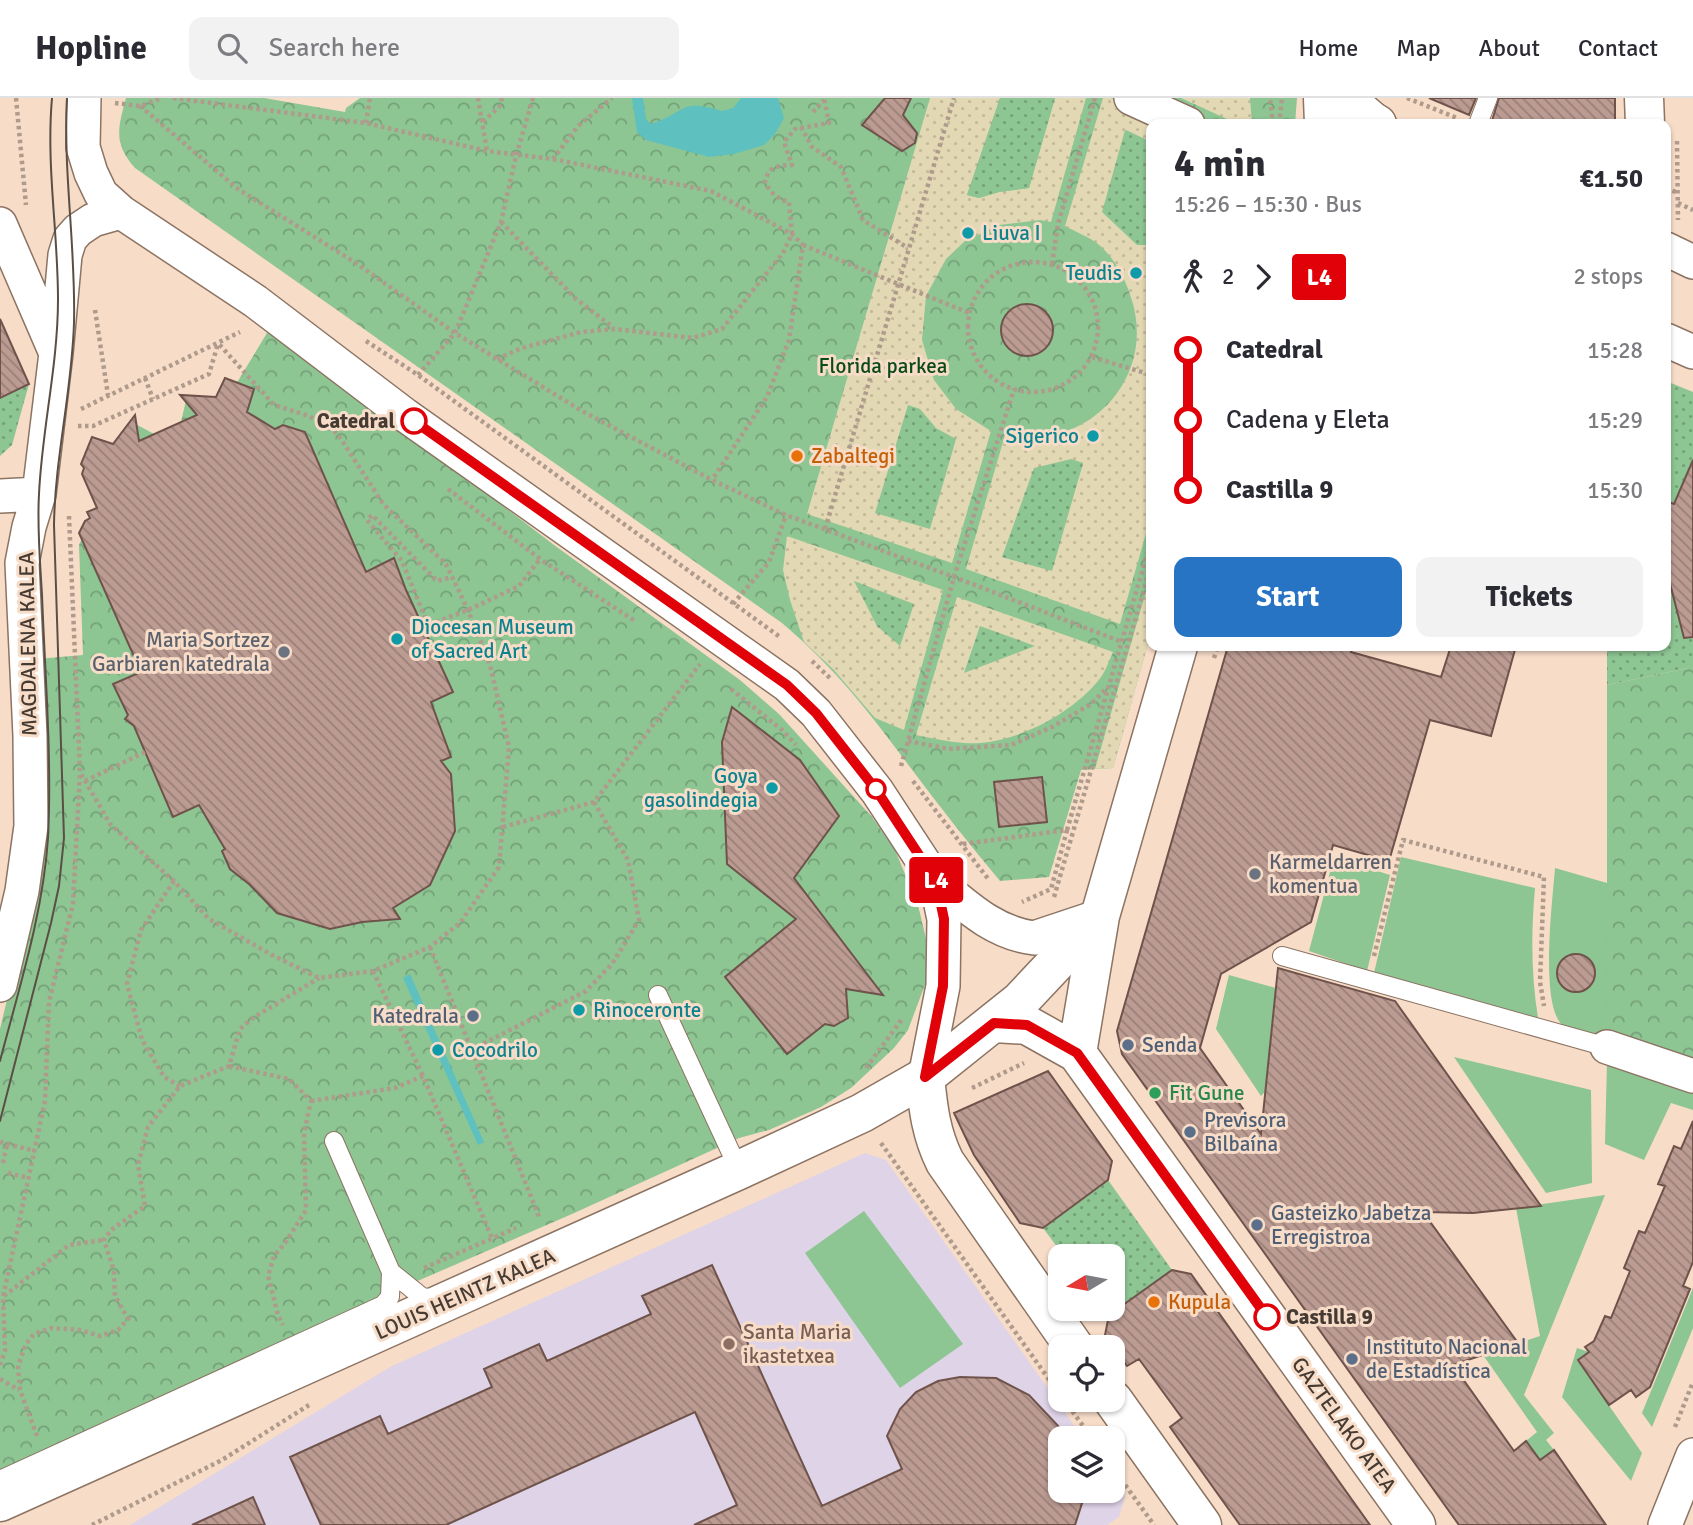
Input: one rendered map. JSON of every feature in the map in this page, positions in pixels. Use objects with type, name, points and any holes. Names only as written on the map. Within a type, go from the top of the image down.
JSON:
[{"type":"main road","points":[[1323,98],[1324,119]]},
{"type":"main road","points":[[1644,98],[1654,119]]},
{"type":"main road","points":[[1077,1053],[1100,916],[1177,651]]},
{"type":"main road","name":"LOUIS HEINTZ KALEA","points":[[0,1502],[862,1113],[925,1077],[994,1023],[1020,1001],[1100,916]]},
{"type":"main road","name":"GAZTELAKO ATEA","points":[[994,1023],[1027,1025],[1077,1053],[1416,1525]]},
{"type":"main road","points":[[925,1077],[934,1140],[945,1162],[1066,1335]]},
{"type":"main road","points":[[1119,1412],[1174,1524]]},
{"type":"street","points":[[84,98],[83,147],[91,173],[111,203],[255,301],[405,415],[787,685],[816,713],[877,791],[936,881],[978,916],[1008,932],[1034,938],[1100,916]]},
{"type":"street","points":[[1131,98],[1177,119]]},
{"type":"street","name":"MAGDALENA KALEA","points":[[0,985],[22,891],[31,826],[30,736],[11,612],[29,527],[39,494],[65,255],[70,239],[111,203]]},
{"type":"street","points":[[14,221],[56,353]]},
{"type":"street","points":[[1671,251],[1693,262]]},
{"type":"street","points":[[1671,342],[1693,352]]},
{"type":"street","points":[[0,496],[39,494]]},
{"type":"street","points":[[925,1077],[944,974],[944,919],[936,881]]},
{"type":"street","points":[[1607,1047],[1693,1076]]},
{"type":"street","points":[[1665,1525],[1693,1455]]},
{"type":"lane","points":[[1472,119],[1488,98]]},
{"type":"lane","points":[[1282,956],[1607,1047]]},
{"type":"lane","points":[[658,995],[739,1170]]},
{"type":"lane","points":[[0,1480],[383,1305],[390,1297],[391,1272],[334,1141]]},
{"type":"lane","points":[[391,1272],[422,1297],[446,1302]]},
{"type":"path","points":[[14,221],[16,98]]},
{"type":"path","points":[[162,98],[140,106],[238,189],[356,263],[454,333],[582,411],[712,480],[786,515],[1122,642]]},
{"type":"path","points":[[173,98],[366,122],[487,151],[553,159],[711,191],[792,234],[803,245],[970,313]]},
{"type":"path","points":[[366,122],[370,98]]},
{"type":"path","points":[[478,98],[487,151]]},
{"type":"path","points":[[482,123],[499,107],[502,98]]},
{"type":"path","points":[[418,375],[454,333],[501,222],[533,98]]},
{"type":"path","points":[[553,159],[578,126],[612,98]]},
{"type":"path","points":[[825,529],[954,98]]},
{"type":"path","points":[[1052,264],[1058,224],[1095,98]]},
{"type":"path","points":[[1270,98],[1271,119]]},
{"type":"path","points":[[1280,119],[1282,98]]},
{"type":"path","points":[[1407,98],[1462,119]]},
{"type":"path","points":[[496,359],[522,348],[581,332],[615,329],[693,338],[722,329],[783,253],[792,234],[790,199],[781,200],[769,191],[765,182],[768,171],[774,166],[792,165],[784,142],[795,130],[829,123],[824,99]]},
{"type":"path","points":[[813,112],[824,99]]},
{"type":"path","points":[[801,127],[812,147],[841,167],[863,220],[908,248]]},
{"type":"path","points":[[1671,168],[1678,203],[1693,210]]},
{"type":"path","points":[[1671,190],[1678,193]]},
{"type":"path","points":[[501,222],[576,299],[615,329]]},
{"type":"path","points":[[712,480],[768,397],[789,340],[803,245]]},
{"type":"path","points":[[1034,261],[1052,264],[1072,274],[1088,291],[1093,302],[1097,312],[1098,335],[1092,357],[1081,372],[1067,383],[1050,390],[1032,393],[1014,389],[997,381],[982,368],[972,351],[968,332],[970,313],[981,289],[1000,271],[1017,263],[1034,261]]},
{"type":"path","points":[[77,411],[218,343]]},
{"type":"path","points":[[82,426],[93,426],[209,374],[218,343]]},
{"type":"path","points":[[218,343],[274,405],[309,416],[337,433],[384,505],[446,564],[490,665],[509,747],[499,867],[460,923],[430,947],[373,971],[319,978],[253,1018],[240,1029],[229,1066]]},
{"type":"path","points":[[1092,357],[1146,372]]},
{"type":"path","points":[[145,378],[153,399]]},
{"type":"path","points":[[901,766],[954,577],[1014,389]]},
{"type":"path","points":[[75,438],[76,418]]},
{"type":"path","points":[[0,1365],[5,1351],[4,1297],[45,1101],[49,1002],[73,904],[80,772],[69,511]]},
{"type":"path","points":[[452,577],[437,580],[372,514],[367,520],[402,561],[426,626],[519,586],[540,559],[643,627]]},
{"type":"path","points":[[503,827],[594,802],[700,664],[734,602],[769,562],[786,515]]},
{"type":"path","points":[[1067,830],[1146,558]]},
{"type":"path","points":[[1034,938],[1055,895],[1146,583]]},
{"type":"path","points":[[689,657],[700,664]]},
{"type":"path","points":[[721,681],[782,730],[799,748]]},
{"type":"path","points":[[908,741],[949,749],[1011,745],[1052,727],[1091,705],[1110,684]]},
{"type":"path","points":[[85,781],[145,752]]},
{"type":"path","points":[[80,772],[110,824],[174,881],[209,919],[319,978]]},
{"type":"path","points":[[471,1050],[586,991],[612,964],[639,920],[628,860],[594,802]]},
{"type":"path","points":[[1368,981],[1403,840],[1544,877],[1540,982],[1549,1031]]},
{"type":"path","points":[[962,844],[996,889]]},
{"type":"path","points":[[174,881],[141,930],[127,984],[142,1040],[164,1077],[180,1086]]},
{"type":"path","points":[[430,947],[540,1219]]},
{"type":"path","points":[[373,971],[423,1076],[492,1238]]},
{"type":"path","points":[[860,1072],[868,1067],[904,1016]]},
{"type":"path","points":[[4,1297],[69,1245],[104,1240],[111,1230],[145,1206],[138,1165],[148,1127],[180,1086],[229,1066],[289,1079],[311,1101]]},
{"type":"path","points":[[311,1101],[395,1087],[423,1076]]},
{"type":"path","points":[[286,1330],[278,1315],[268,1276],[274,1256],[306,1210],[304,1133],[311,1101]]},
{"type":"path","points":[[875,1136],[1048,1378]]},
{"type":"path","points":[[0,1142],[34,1151]]},
{"type":"path","points":[[3,1163],[7,1144]]},
{"type":"path","points":[[8,1173],[29,1178]]},
{"type":"path","points":[[40,1443],[20,1390],[18,1366],[26,1344],[34,1334],[51,1328],[80,1330],[100,1336],[118,1330],[128,1319],[115,1296],[114,1271],[104,1240]]},
{"type":"path","points":[[0,1380],[20,1390]]},
{"type":"path","points":[[1125,1479],[1174,1524]]},
{"type":"shaded area","name":"Santa Maria ikastetxea","points":[[865,1153],[886,1160],[1048,1389],[1048,1412],[1065,1412],[1074,1426],[1048,1426],[1048,1503],[1123,1503],[1119,1517],[1107,1525],[130,1525],[390,1367]]},
{"type":"green space","name":"Florida parkea","points":[[126,98],[264,98],[345,112],[346,108],[360,98],[1297,98],[1295,119],[1146,119],[1146,651],[1113,768],[1081,770],[1049,877],[1000,881],[851,692],[819,657],[782,623],[135,168],[120,143],[121,118]]},
{"type":"green space","points":[[1000,98],[1055,98],[1029,188],[979,198],[967,195]]},
{"type":"green space","points":[[1125,130],[1146,140],[1146,245],[1137,245],[1102,212]]},
{"type":"green space","points":[[270,328],[554,545],[740,680],[779,714],[872,817],[895,850],[918,905],[927,943],[926,982],[908,1030],[894,1048],[851,1088],[821,1107],[769,1130],[739,1138],[406,1286],[276,1349],[0,1471],[0,1029],[29,908],[37,659],[83,655],[79,545],[88,525],[86,520],[90,518],[87,512],[97,508],[82,474],[84,468],[81,464],[91,439],[111,448],[130,421],[154,434],[181,422],[187,396],[221,399],[225,379],[238,381]]},
{"type":"green space","points":[[1671,383],[1693,392],[1693,667],[1607,685],[1607,651],[1671,651]]},
{"type":"green space","points":[[29,384],[12,445],[0,456],[0,398]]},
{"type":"green space","points":[[908,405],[920,409],[936,428],[956,439],[930,529],[875,513]]},
{"type":"green space","points":[[1071,459],[1083,463],[1052,571],[1002,557],[1034,468]]},
{"type":"green space","points":[[854,581],[914,604],[900,646],[877,626]]},
{"type":"green space","points":[[980,626],[1035,646],[964,673]]},
{"type":"green space","points":[[1693,667],[1693,1062],[1607,1032],[1607,685]]},
{"type":"green space","points":[[1334,857],[1390,875],[1367,971],[1309,951]]},
{"type":"green space","points":[[1401,857],[1535,888],[1532,953],[1538,1018],[1374,973]]},
{"type":"green space","points":[[1555,868],[1607,883],[1607,1038],[1569,1029],[1557,1017],[1549,978]]},
{"type":"green space","points":[[1229,975],[1276,988],[1265,1092],[1261,1096],[1216,1029]]},
{"type":"green space","points":[[1454,1057],[1591,1090],[1592,1183],[1546,1193]]},
{"type":"green space","points":[[1607,1062],[1693,1093],[1693,1110],[1671,1103],[1644,1160],[1605,1144]]},
{"type":"green space","points":[[1108,1180],[1172,1270],[1125,1304],[1125,1244],[1055,1244],[1043,1228]]},
{"type":"green space","points":[[1605,1195],[1524,1395],[1554,1433],[1546,1440],[1554,1450],[1540,1460],[1526,1441],[1537,1432],[1483,1355],[1540,1336],[1516,1208]]},
{"type":"green space","points":[[864,1211],[963,1344],[900,1388],[805,1253]]},
{"type":"green space","points":[[1693,1288],[1693,1328],[1652,1427],[1642,1413]]},
{"type":"green space","points":[[1577,1348],[1589,1352],[1578,1361],[1642,1453],[1631,1481],[1562,1397]]},
{"type":"sand","points":[[930,98],[1000,98],[967,195],[979,198],[1029,188],[1055,98],[1086,98],[1051,222],[1040,220],[999,225],[965,241],[946,259],[926,296],[922,340],[934,380],[956,409],[991,431],[952,563],[807,514]]},
{"type":"sand","points":[[1103,98],[1111,98],[1156,119],[1146,119],[1146,140],[1126,130],[1146,235],[1146,533],[1120,624],[966,569],[1005,435],[1050,436],[1083,423],[1100,412],[1114,398],[1132,364],[1137,325],[1133,304],[1115,264],[1098,244],[1065,226]],"holes":[[[1071,460],[1083,463],[1051,570],[1002,557]]]},
{"type":"sand","points":[[1181,98],[1250,98],[1252,119],[1227,119]]},
{"type":"sand","points":[[787,536],[943,590],[904,730],[875,718],[833,669],[804,642],[783,570]]},
{"type":"sand","points":[[1146,591],[1146,651],[1113,768],[1095,769]]},
{"type":"sand","points":[[957,597],[1113,652],[1103,674],[1086,694],[1072,706],[1038,726],[1000,740],[982,743],[916,735]]},
{"type":"water","points":[[632,98],[643,98],[646,119],[651,124],[690,106],[722,111],[733,108],[741,98],[778,98],[784,118],[775,134],[764,145],[734,154],[709,157],[646,140],[637,132]]},
{"type":"water","points":[[410,974],[484,1142],[478,1145],[403,978]]},
{"type":"building","points":[[885,98],[911,98],[903,115],[917,133],[915,143],[902,151],[862,125]]},
{"type":"building","points":[[1429,98],[1476,98],[1469,115]]},
{"type":"building","points":[[1499,98],[1615,98],[1615,119],[1493,119]]},
{"type":"building","points":[[1027,304],[1037,306],[1045,312],[1051,320],[1051,340],[1045,348],[1037,354],[1027,356],[1017,354],[1009,348],[1003,340],[1001,330],[1003,320],[1009,312],[1017,306]]},
{"type":"building","points":[[0,319],[29,384],[0,398]]},
{"type":"building","name":"Maria Sortzez Garbiaren katedrala","points":[[225,378],[254,389],[247,412],[275,429],[283,425],[305,432],[366,572],[394,558],[453,692],[431,702],[451,757],[441,761],[451,774],[455,831],[430,885],[393,908],[400,919],[362,922],[330,929],[277,913],[230,869],[222,851],[225,849],[199,805],[173,817],[134,726],[125,719],[128,715],[113,684],[141,672],[79,533],[85,521],[90,518],[87,512],[97,508],[82,474],[84,468],[81,464],[92,437],[113,444],[135,415],[139,441],[197,415],[180,395],[216,397]]},
{"type":"building","points":[[1693,460],[1693,637],[1684,638],[1671,587],[1671,503],[1674,504]]},
{"type":"building","points":[[1227,651],[1351,651],[1441,677],[1449,651],[1515,651],[1491,736],[1430,720],[1389,861],[1333,845],[1311,922],[1221,974],[1200,1048],[1261,1134],[1278,968],[1395,1001],[1541,1206],[1473,1213],[1423,1212],[1518,1343],[1453,1365],[1514,1451],[1526,1441],[1540,1460],[1554,1450],[1606,1525],[1459,1525],[1122,1054],[1117,1031]]},
{"type":"building","points":[[732,707],[800,760],[839,816],[794,878],[883,995],[846,989],[848,1018],[834,1026],[825,1024],[787,1054],[725,977],[796,919],[727,864],[722,742]]},
{"type":"building","points":[[1042,777],[1047,822],[999,827],[994,782]]},
{"type":"building","points":[[1576,954],[1589,960],[1595,973],[1589,986],[1576,992],[1563,986],[1557,973],[1563,960]]},
{"type":"building","points":[[1048,1071],[1112,1161],[1108,1180],[1043,1228],[1020,1223],[974,1155],[954,1113]]},
{"type":"building","points":[[1693,1121],[1693,1262],[1683,1286],[1690,1289],[1650,1387],[1636,1397],[1631,1390],[1609,1405],[1578,1360],[1589,1352],[1585,1347],[1594,1341],[1605,1316],[1611,1318],[1630,1271],[1624,1268],[1639,1231],[1645,1233],[1665,1186],[1658,1184],[1674,1146],[1681,1149]]},
{"type":"building","points":[[712,1265],[822,1506],[902,1469],[887,1436],[900,1409],[916,1392],[938,1381],[960,1377],[996,1378],[1029,1395],[1058,1426],[1048,1426],[1048,1503],[1082,1503],[1075,1525],[694,1525],[737,1505],[695,1412],[446,1525],[321,1525],[290,1457],[380,1416],[388,1434],[492,1387],[484,1369],[539,1344],[547,1361],[651,1314],[642,1296]]},
{"type":"building","points":[[1172,1270],[1191,1274],[1370,1525],[1240,1525],[1170,1427],[1182,1418],[1139,1359],[1127,1366],[1125,1363],[1125,1335],[1105,1335],[1108,1321],[1125,1321],[1125,1304]]},
{"type":"building","points":[[253,1497],[265,1525],[192,1525]]},
{"type":"tram line","points":[[0,1061],[36,923],[48,838],[49,747],[38,519],[58,299],[50,149],[52,98]]},
{"type":"tram line","points":[[0,1121],[51,923],[59,886],[64,838],[54,525],[74,323],[67,98]]},
{"type":"bus line","name":"L4","points":[[414,421],[787,685],[816,713],[877,791],[936,881],[944,919],[943,986],[925,1077],[994,1023],[1027,1025],[1077,1053],[1267,1317]]},
{"type":"place","name":"Liuva I","points":[[968,233]]},
{"type":"place","name":"Teudis","points":[[1136,273]]},
{"type":"place","name":"Catedral","points":[[414,421]]},
{"type":"place","name":"Sigerico","points":[[1093,436]]},
{"type":"place","name":"Zabaltegi","points":[[797,456]]},
{"type":"place","name":"Diocesan Museum of Sacred Art","points":[[397,639]]},
{"type":"place","name":"Maria Sortzez Garbiaren katedrala","points":[[284,652]]},
{"type":"place","name":"Goya gasolindegia","points":[[772,788]]},
{"type":"place","name":"Karmeldarren komentua","points":[[1255,874]]},
{"type":"place","name":"Rinoceronte","points":[[579,1010]]},
{"type":"place","name":"Katedrala","points":[[473,1016]]},
{"type":"place","name":"Senda","points":[[1128,1045]]},
{"type":"place","name":"Cocodrilo","points":[[438,1050]]},
{"type":"place","name":"Fit Gune","points":[[1155,1093]]},
{"type":"place","name":"Previsora Bilbaína","points":[[1190,1132]]},
{"type":"place","name":"Gasteizko Jabetza Erregistroa","points":[[1257,1225]]},
{"type":"place","name":"Kupula","points":[[1154,1302]]},
{"type":"place","name":"Castilla 9","points":[[1267,1317]]},
{"type":"place","name":"Santa Maria ikastetxea","points":[[729,1344]]},
{"type":"place","name":"Instituto Nacional de Estadística","points":[[1352,1359]]}]
